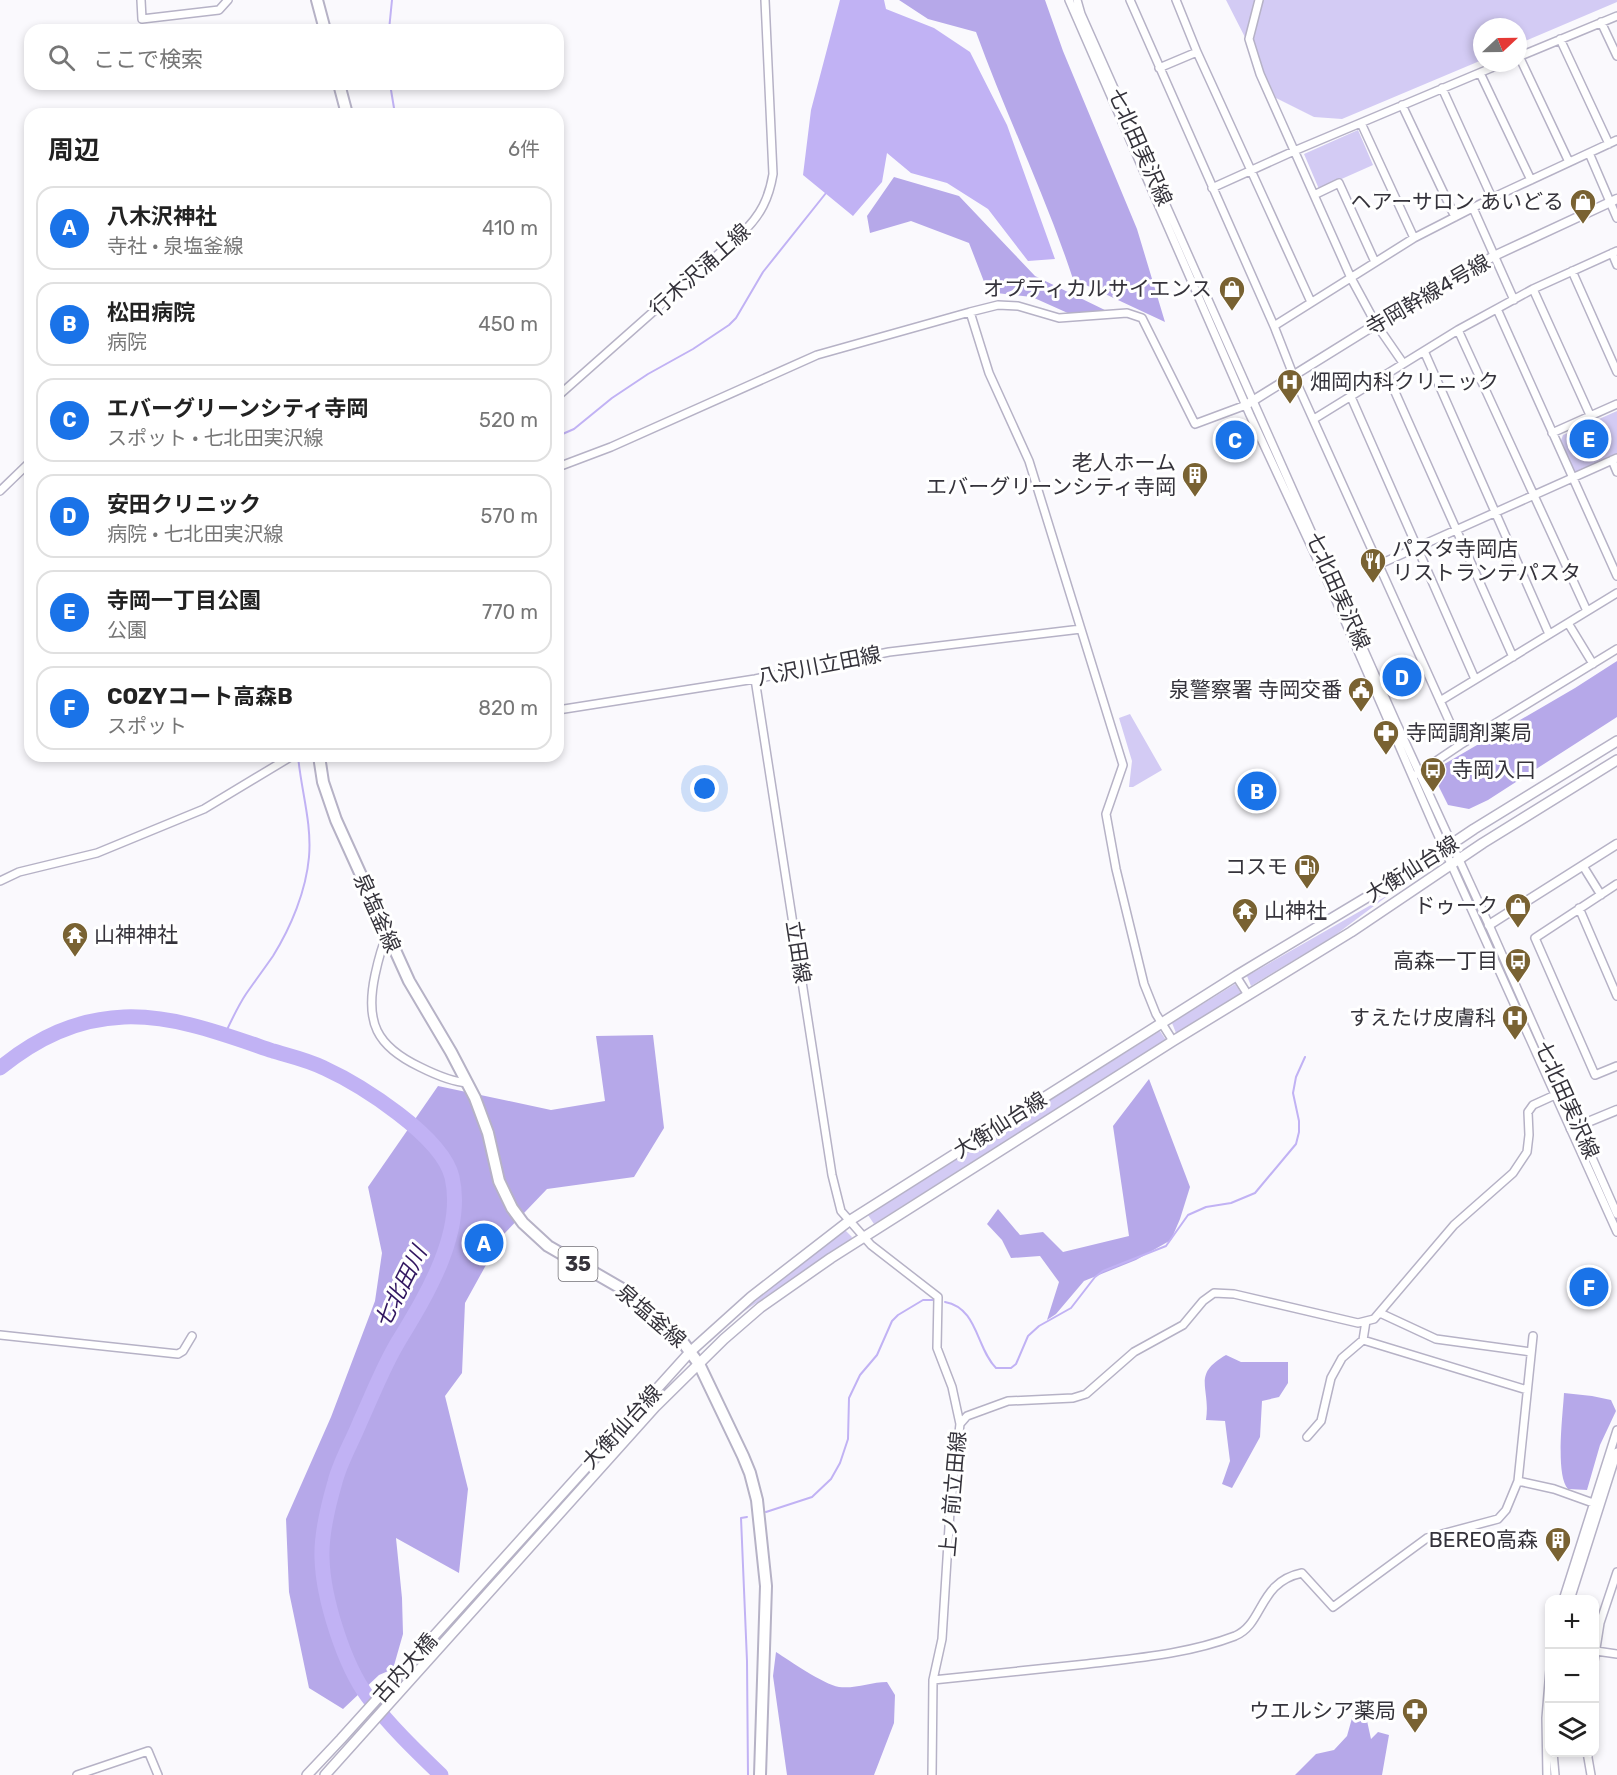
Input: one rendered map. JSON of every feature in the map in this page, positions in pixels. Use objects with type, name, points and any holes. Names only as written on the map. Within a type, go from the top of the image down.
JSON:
[{"type":"main road","points":[[315,1],[323,24]]},
{"type":"main road","points":[[341,90],[345,108]]},
{"type":"main road","name":"大衡仙台線","points":[[461,1607],[691,1351],[751,1297],[849,1221],[1236,976],[1617,741]]},
{"type":"main road","name":"大衡仙台線","points":[[465,1619],[655,1407],[724,1339],[761,1307],[863,1238],[1173,1041],[1351,932],[1455,861],[1617,760]]},
{"type":"main road","name":"泉塩釜線","points":[[320,762],[327,799],[387,935],[409,981],[468,1083],[488,1133],[499,1181],[512,1208],[522,1223],[562,1256],[626,1291],[679,1337],[699,1364],[750,1473],[757,1500],[764,1553],[766,1611],[760,1775]]},
{"type":"main road","name":"古内大橋","points":[[341,1739],[461,1607]]},
{"type":"main road","name":"古内大橋","points":[[350,1748],[465,1619]]},
{"type":"main road","points":[[307,1775],[341,1739],[350,1748],[326,1775]]},
{"type":"street","points":[[141,0],[142,19],[219,10],[228,0]]},
{"type":"street","name":"行木沢涌上線","points":[[564,391],[742,233],[755,221],[764,207],[770,193],[773,174],[765,0]]},
{"type":"street","points":[[1069,0],[1331,589],[1455,861],[1555,1095],[1574,1127],[1617,1232]]},
{"type":"street","name":"七北田実沢線","points":[[1077,0],[1250,404]]},
{"type":"street","points":[[1130,0],[1274,326],[1294,377],[1460,745]]},
{"type":"street","points":[[1176,0],[1197,52],[1311,302]]},
{"type":"street","points":[[1259,0],[1249,39],[1260,74],[1351,278],[1376,324],[1403,363]]},
{"type":"street","points":[[1527,53],[1617,16]]},
{"type":"street","points":[[1601,22],[1617,56]]},
{"type":"street","points":[[1560,39],[1609,144]]},
{"type":"street","points":[[1159,68],[1197,52]]},
{"type":"street","points":[[1527,72],[1569,162]]},
{"type":"street","points":[[1212,188],[1480,73],[1531,180]]},
{"type":"street","points":[[1442,88],[1492,198]]},
{"type":"street","points":[[1402,105],[1455,217]]},
{"type":"street","points":[[1361,123],[1414,238]]},
{"type":"street","points":[[1274,326],[1414,238],[1492,198],[1617,140]]},
{"type":"street","points":[[1589,153],[1613,201],[1617,218]]},
{"type":"street","points":[[1314,195],[1339,183],[1376,262]]},
{"type":"street","name":"寺岡幹線4号線","points":[[1250,404],[1376,324],[1494,256],[1613,201]]},
{"type":"street","points":[[1473,208],[1514,300]]},
{"type":"street","points":[[1314,420],[1458,330],[1533,289],[1614,252],[1617,265]]},
{"type":"street","points":[[1572,271],[1617,372]]},
{"type":"street","points":[[1533,289],[1590,415]]},
{"type":"street","points":[[564,465],[611,447],[817,355],[998,305],[1018,306],[1059,318],[1127,313],[1142,318],[1195,424],[1250,404]]},
{"type":"street","points":[[1497,309],[1617,576]]},
{"type":"street","points":[[970,312],[989,373],[1029,461],[1123,765],[1106,814],[1116,869],[1144,984],[1173,1041]]},
{"type":"street","points":[[1458,330],[1587,611]]},
{"type":"street","points":[[1424,351],[1550,634]]},
{"type":"street","points":[[1387,375],[1513,657]]},
{"type":"street","points":[[1351,397],[1476,679]]},
{"type":"street","points":[[1552,433],[1617,404]]},
{"type":"street","points":[[1380,564],[1614,459],[1617,472]]},
{"type":"street","points":[[0,491],[24,468]]},
{"type":"street","points":[[1440,701],[1617,593]]},
{"type":"street","points":[[1568,623],[1593,664]]},
{"type":"street","name":"八沢川立田線","points":[[564,709],[755,679],[889,652],[1081,629]]},
{"type":"street","points":[[1416,775],[1460,745],[1617,649]]},
{"type":"street","name":"立田線","points":[[755,679],[832,1175],[838,1204],[849,1221]]},
{"type":"street","points":[[0,881],[19,872],[97,853],[193,813],[231,794],[280,762]]},
{"type":"street","points":[[1489,925],[1617,844]]},
{"type":"street","name":"七北田実沢線","points":[[1455,861],[1489,925],[1574,1127],[1617,1214]]},
{"type":"street","points":[[1583,866],[1601,895]]},
{"type":"street","points":[[1617,884],[1535,938],[1595,1075],[1617,1066]]},
{"type":"street","points":[[1579,908],[1617,996]]},
{"type":"street","points":[[387,935],[381,949],[370,1004],[372,1022],[382,1039],[399,1057],[426,1071],[468,1083]]},
{"type":"street","points":[[1236,976],[1248,995]]},
{"type":"street","points":[[960,1424],[967,1416],[1008,1401],[1072,1398],[1086,1394],[1134,1352],[1184,1325],[1203,1301],[1214,1293],[1234,1294],[1358,1323],[1374,1319],[1454,1225],[1513,1173],[1527,1152],[1528,1112],[1533,1105],[1555,1095]]},
{"type":"street","points":[[1574,1127],[1617,1110]]},
{"type":"street","name":"上ノ前立田線","points":[[849,1221],[863,1238],[938,1297],[937,1348],[952,1387],[960,1424],[950,1511],[942,1639],[933,1680],[932,1775]]},
{"type":"street","points":[[1380,1313],[1436,1339],[1531,1352]]},
{"type":"street","points":[[1307,1437],[1321,1421],[1331,1378],[1342,1358],[1363,1340],[1366,1321]]},
{"type":"street","points":[[0,1335],[178,1354],[183,1351],[192,1336]]},
{"type":"street","points":[[933,1680],[1154,1656],[1202,1646],[1238,1635],[1247,1627],[1272,1588],[1290,1575],[1302,1573],[1333,1607],[1427,1538],[1498,1519],[1506,1510],[1518,1481],[1533,1336]]},
{"type":"street","points":[[1363,1340],[1527,1390]]},
{"type":"street","points":[[1564,1595],[1617,1430]]},
{"type":"street","points":[[1571,1595],[1617,1452]]},
{"type":"street","points":[[1518,1481],[1554,1489],[1593,1503]]},
{"type":"street","points":[[1596,1649],[1600,1623],[1617,1572]]},
{"type":"street","points":[[1599,1651],[1617,1654]]},
{"type":"street","points":[[1547,1703],[1547,1775]]},
{"type":"street","points":[[77,1775],[148,1751],[158,1775]]},
{"type":"street","points":[[1553,1757],[1555,1775]]},
{"type":"street","points":[[1588,1757],[1591,1775]]},
{"type":"shaded area","points":[[840,0],[884,0],[886,9],[934,28],[970,52],[1007,125],[1055,259],[1028,261],[988,209],[947,183],[911,173],[887,153],[882,182],[853,216],[803,175],[811,110]]},
{"type":"shaded area","points":[[899,0],[1045,0],[1063,51],[1137,229],[1165,322],[1073,279],[976,32],[928,19]]},
{"type":"shaded area","points":[[1226,0],[1617,0],[1617,2],[1527,40],[1527,18],[1473,18],[1473,64],[1342,119],[1314,117],[1276,98]]},
{"type":"shaded area","points":[[1358,130],[1373,165],[1319,189],[1304,154]]},
{"type":"shaded area","points":[[894,177],[959,196],[1035,276],[1111,313],[1070,314],[1032,297],[988,292],[969,243],[911,221],[870,233],[867,216]]},
{"type":"shaded area","points":[[1617,411],[1617,454],[1574,474],[1560,443],[1563,435]]},
{"type":"shaded area","points":[[1617,661],[1617,717],[1488,800],[1469,809],[1448,805],[1435,779],[1441,766]]},
{"type":"shaded area","points":[[1130,714],[1162,770],[1133,787],[1129,787],[1132,761],[1119,718]]},
{"type":"shaded area","points":[[1390,894],[1334,936],[1251,986],[1247,976]]},
{"type":"shaded area","points":[[1235,984],[1241,993],[1176,1033],[1172,1023]]},
{"type":"shaded area","points":[[1160,1031],[1166,1040],[874,1224],[868,1215]]},
{"type":"shaded area","points":[[653,1035],[664,1128],[634,1177],[547,1189],[502,1236],[465,1303],[462,1373],[445,1396],[468,1489],[459,1573],[396,1538],[403,1634],[393,1669],[379,1675],[343,1709],[309,1688],[289,1592],[286,1519],[331,1417],[375,1301],[382,1253],[368,1187],[438,1086],[551,1110],[605,1101],[596,1036]]},
{"type":"shaded area","points":[[1149,1079],[1190,1187],[1180,1219],[1171,1240],[1136,1260],[1084,1281],[1056,1314],[1047,1320],[1059,1282],[1040,1256],[1011,1258],[1002,1240],[987,1224],[998,1209],[1020,1235],[1043,1232],[1063,1252],[1129,1236],[1113,1126]]},
{"type":"shaded area","points":[[845,1230],[852,1237],[851,1239],[743,1312],[710,1342],[708,1341],[813,1253]]},
{"type":"shaded area","points":[[1226,1355],[1241,1362],[1288,1362],[1288,1383],[1279,1397],[1262,1401],[1260,1437],[1232,1488],[1222,1484],[1230,1461],[1225,1421],[1206,1420],[1206,1376],[1215,1362]]},
{"type":"shaded area","points":[[1564,1393],[1611,1400],[1616,1411],[1600,1445],[1587,1490],[1568,1489],[1564,1482],[1561,1429]]},
{"type":"shaded area","points":[[776,1652],[816,1677],[839,1687],[887,1682],[895,1695],[894,1723],[874,1775],[787,1775],[773,1676]]},
{"type":"shaded area","points":[[1364,1707],[1371,1739],[1378,1732],[1389,1735],[1382,1775],[1295,1775],[1316,1754],[1334,1750],[1347,1736],[1354,1711]]},
{"type":"waterway","points":[[390,24],[392,0]]},
{"type":"waterway","points":[[391,90],[394,108]]},
{"type":"waterway","points":[[564,433],[574,429],[612,398],[648,374],[693,349],[729,325],[736,318],[763,272],[826,193]]},
{"type":"waterway","points":[[225,1034],[243,999],[286,933],[305,883],[310,844],[298,762]]},
{"type":"waterway","name":"七北田川","points":[[0,1068],[43,1039],[73,1026],[124,1017],[162,1019],[219,1033],[305,1060],[340,1076],[378,1099],[417,1129],[445,1161],[452,1177],[455,1198],[448,1242],[431,1284],[387,1361],[340,1467],[328,1510],[322,1549],[326,1592],[336,1630],[359,1683],[385,1718],[441,1775]]},
{"type":"waterway","points":[[945,1302],[964,1312],[989,1360],[996,1368],[1011,1368],[1016,1364],[1028,1336],[1039,1326],[1071,1308],[1095,1277],[1103,1271],[1166,1246],[1188,1215],[1206,1207],[1231,1203],[1255,1193],[1296,1144],[1299,1121],[1293,1093],[1296,1077],[1305,1057]]},
{"type":"waterway","points":[[766,1512],[812,1497],[831,1479],[840,1463],[848,1439],[849,1398],[860,1375],[877,1355],[892,1321],[923,1300],[934,1300]]},
{"type":"waterway","points":[[747,1517],[741,1518],[747,1661],[748,1775]]},
{"type":"place","name":"ヘアーサロン あいどる","points":[[1583,225]]},
{"type":"place","name":"オプティカルサイエンス","points":[[1232,312]]},
{"type":"place","name":"畑岡内科クリニック","points":[[1290,405]]},
{"type":"place","name":"寺岡一丁目公園","points":[[1589,439]]},
{"type":"place","name":"エバーグリーンシティ寺岡","points":[[1235,440]]},
{"type":"place","name":"老人ホーム エバーグリーンシティ寺岡","points":[[1195,498]]},
{"type":"place","name":"パスタ寺岡店 リストランテパスタ","points":[[1373,584]]},
{"type":"place","name":"安田クリニック","points":[[1402,677]]},
{"type":"place","name":"泉警察署 寺岡交番","points":[[1361,713]]},
{"type":"place","name":"寺岡調剤薬局","points":[[1386,756]]},
{"type":"place","name":"松田病院","points":[[1257,791]]},
{"type":"place","name":"寺岡入口","points":[[1433,793]]},
{"type":"place","name":"コスモ","points":[[1307,890]]},
{"type":"place","name":"ドゥーク","points":[[1518,929]]},
{"type":"place","name":"山神社","points":[[1245,934]]},
{"type":"place","name":"山神神社","points":[[75,958]]},
{"type":"place","name":"高森一丁目","points":[[1518,984]]},
{"type":"place","name":"すえたけ皮膚科","points":[[1515,1041]]},
{"type":"place","name":"八木沢神社","points":[[484,1243]]},
{"type":"place","name":"COZYコート高森B","points":[[1589,1287]]},
{"type":"place","name":"BEREO高森","points":[[1558,1563]]},
{"type":"place","name":"ウエルシア薬局","points":[[1415,1734]]}]
